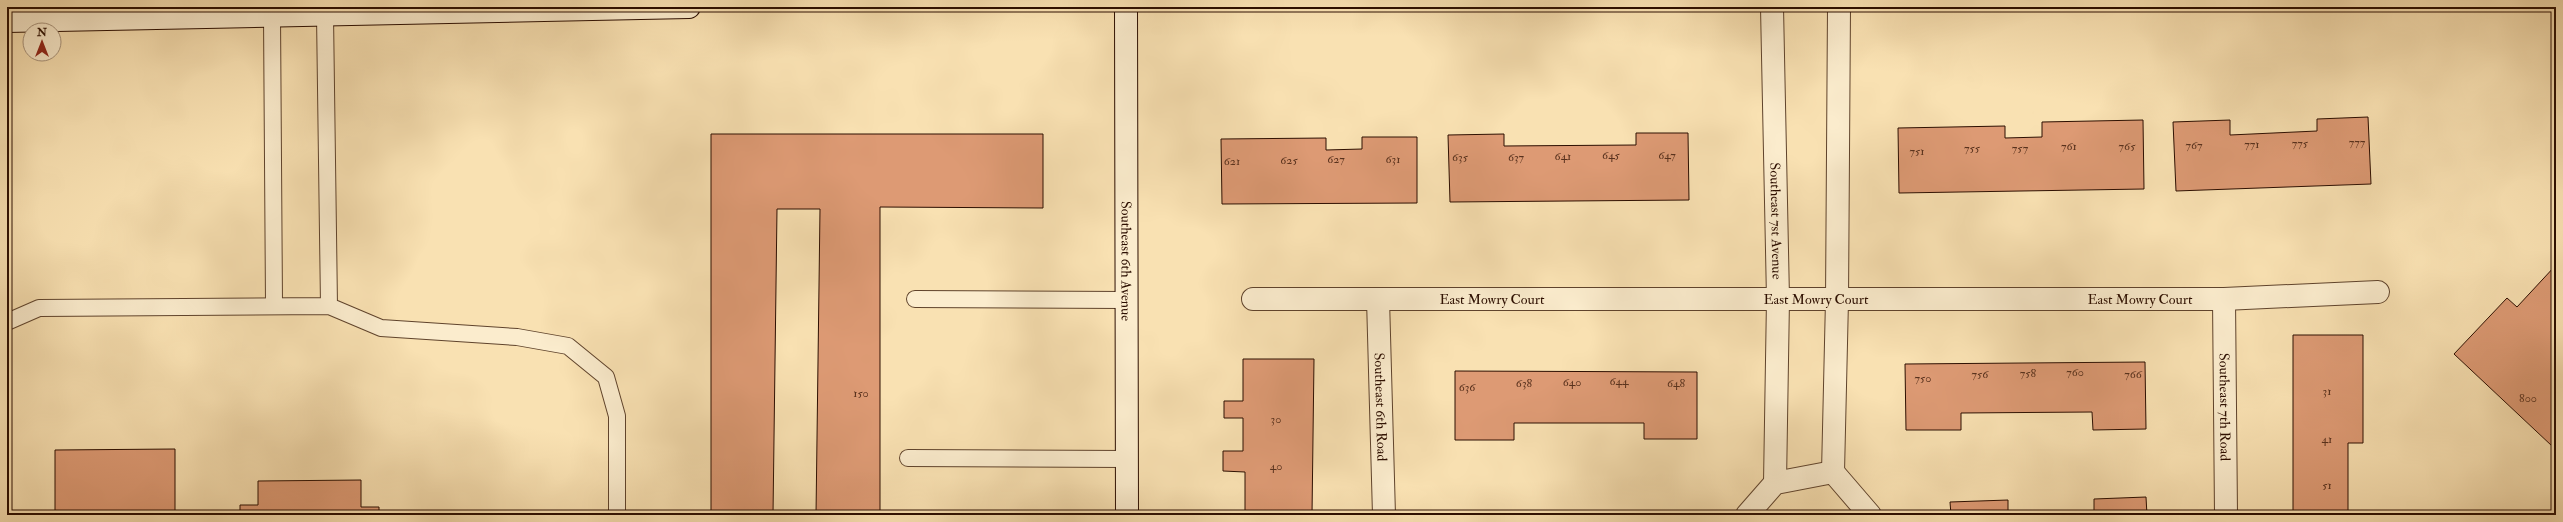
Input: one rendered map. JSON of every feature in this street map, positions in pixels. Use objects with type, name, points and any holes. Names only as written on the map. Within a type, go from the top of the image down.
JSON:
[{"type":"street","points":[[7,21],[64,14],[259,13],[325,16],[358,11],[689,7]]},
{"type":"street","name":"Southeast 6th Avenue","points":[[1126,7],[1126,515]]},
{"type":"street","name":"Southeast 7st Avenue","points":[[1772,7],[1778,299],[1775,483]]},
{"type":"street","points":[[1839,7],[1837,300],[1833,472],[1870,515]]},
{"type":"street","name":"East Mowry Court","points":[[1253,299],[2224,299],[2378,292]]},
{"type":"street","name":"Southeast 6th Road","points":[[1378,299],[1384,515]]},
{"type":"street","name":"Southeast 7th Road","points":[[2224,299],[2226,515]]},
{"type":"street","points":[[1747,515],[1775,483],[1833,472]]},
{"type":"lane","points":[[259,13],[274,304]]},
{"type":"lane","points":[[325,16],[329,306]]},
{"type":"lane","points":[[915,299],[1126,300]]},
{"type":"lane","points":[[7,322],[39,308],[274,304],[329,306],[381,328],[517,337],[568,346],[606,377],[618,416],[617,515]]},
{"type":"lane","points":[[908,458],[1126,458]]},
{"type":"building","points":[[2368,117],[2371,184],[2176,191],[2173,122],[2230,120],[2230,135],[2317,131],[2317,119]]},
{"type":"building","points":[[2143,120],[2144,189],[1899,193],[1898,128],[2005,126],[2005,138],[2042,137],[2042,122]]},
{"type":"building","points":[[1636,133],[1688,133],[1689,200],[1450,202],[1448,135],[1504,134],[1504,146],[1636,145]]},
{"type":"building","points":[[711,134],[1043,134],[1043,208],[880,207],[880,515],[816,515],[820,209],[777,209],[773,515],[711,515]]},
{"type":"building","points":[[1362,137],[1417,137],[1417,203],[1222,204],[1221,139],[1326,138],[1326,150],[1362,149]]},
{"type":"building","points":[[2556,265],[2556,442],[2552,446],[2454,354],[2507,298],[2517,307]]},
{"type":"building","points":[[2293,335],[2363,335],[2363,443],[2348,443],[2348,515],[2293,515]]},
{"type":"building","points":[[1243,359],[1314,359],[1312,515],[1245,515],[1245,472],[1223,471],[1223,451],[1243,451],[1243,418],[1224,418],[1224,401],[1243,401]]},
{"type":"building","points":[[2145,362],[2146,429],[2093,430],[2092,412],[1961,413],[1961,430],[1906,430],[1905,364]]},
{"type":"building","points":[[1455,371],[1697,372],[1697,439],[1644,439],[1644,423],[1514,423],[1514,440],[1455,440]]},
{"type":"building","points":[[175,449],[175,515],[55,515],[55,450]]},
{"type":"building","points":[[361,480],[361,507],[379,507],[379,515],[240,515],[240,505],[258,505],[258,481]]},
{"type":"building","points":[[2146,497],[2147,515],[2051,515],[2094,513],[2094,499]]},
{"type":"building","points":[[2008,500],[2008,515],[1951,515],[1950,502]]}]
